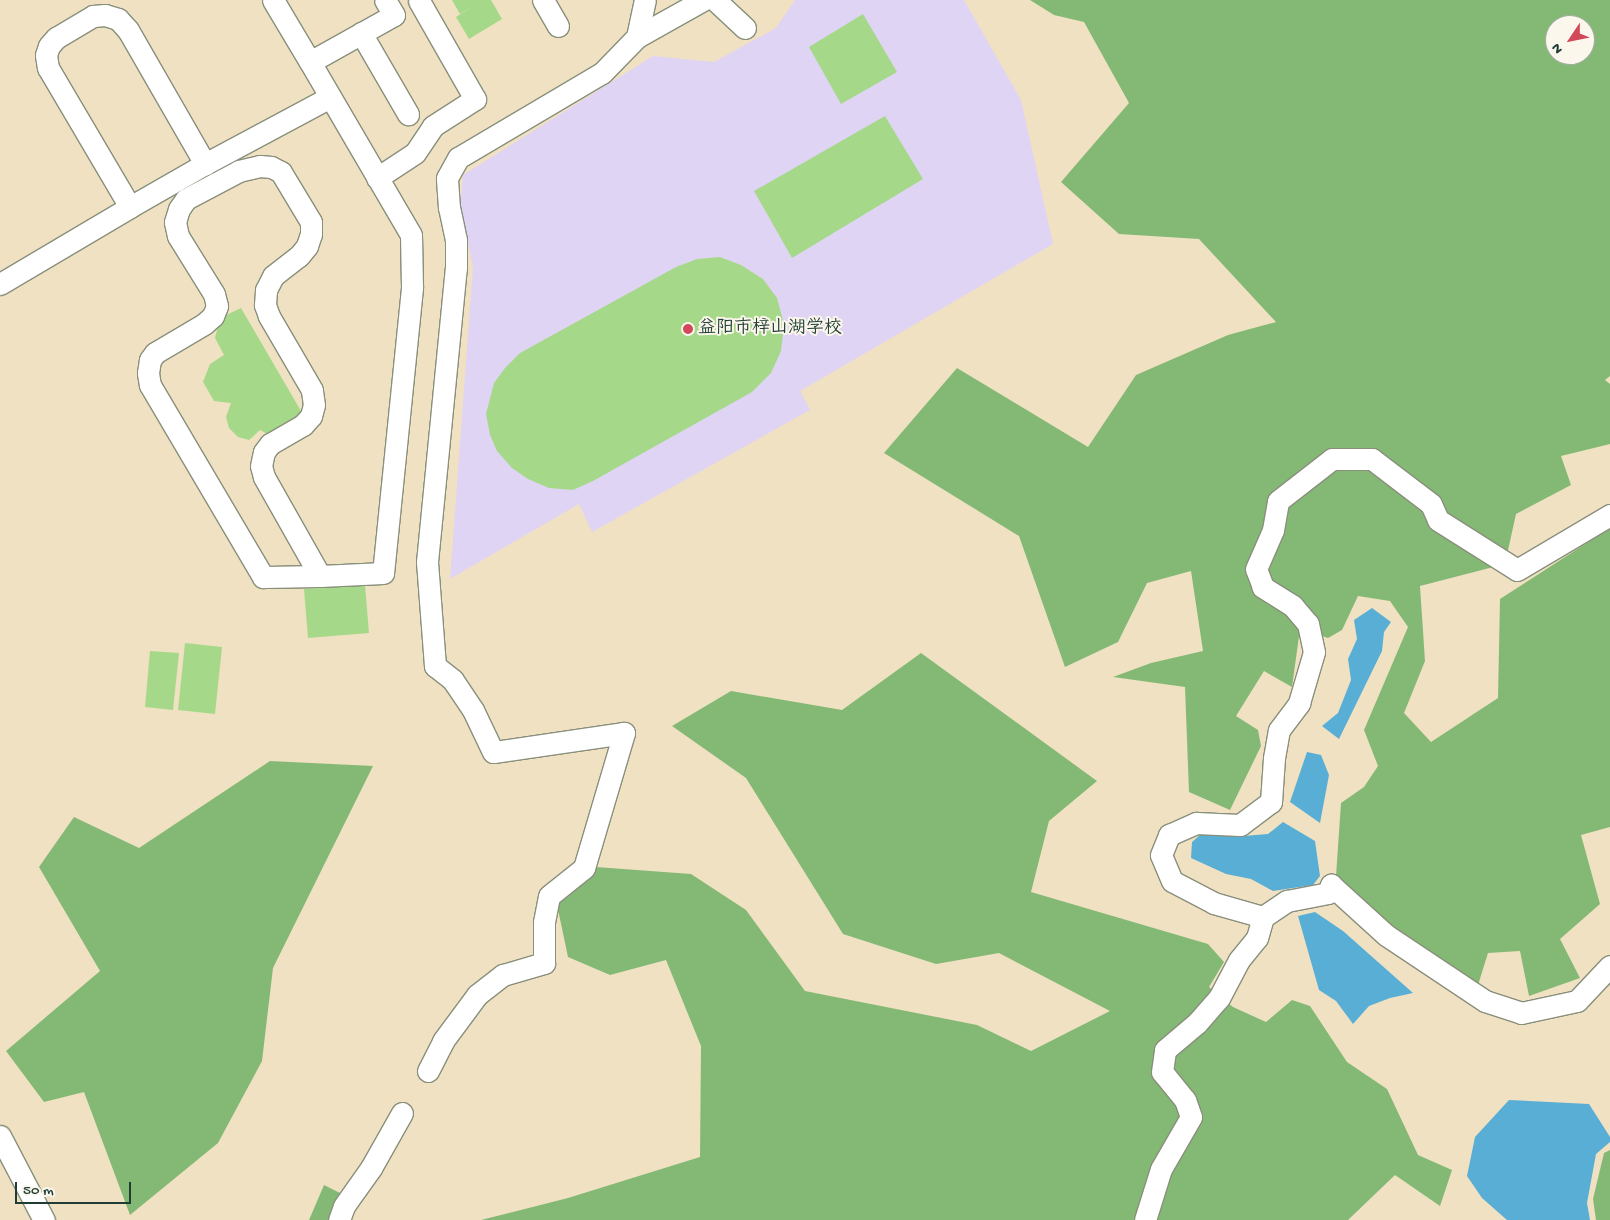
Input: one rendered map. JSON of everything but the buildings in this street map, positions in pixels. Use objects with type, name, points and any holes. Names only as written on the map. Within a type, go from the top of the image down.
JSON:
[{"type":"street","points":[[273,0],[411,235],[412,288],[383,573],[320,576],[263,577],[150,385],[148,373],[150,360],[155,353],[204,324],[213,316],[217,306],[214,294],[178,236],[175,222],[179,210],[186,199],[240,171],[260,166],[271,167],[281,172],[311,222],[311,234],[307,246],[299,256],[273,276],[266,290],[265,305],[269,316],[312,390],[314,405],[311,416],[303,424],[270,444],[264,452],[261,466],[264,477],[320,576]]},
{"type":"street","points":[[310,62],[361,33],[390,7],[419,0],[475,99],[433,126],[415,153],[377,178]]},
{"type":"street","points":[[543,0],[558,26]]},
{"type":"street","points":[[637,37],[645,0]]},
{"type":"street","points":[[428,1071],[443,1040],[477,995],[503,975],[544,963],[544,922],[549,896],[584,868],[624,732],[493,752],[473,710],[453,680],[435,666],[427,562],[456,268],[456,240],[449,208],[447,178],[458,158],[602,73],[637,37],[703,0]]},
{"type":"street","points":[[715,0],[745,28]]},
{"type":"street","points":[[130,207],[48,68],[46,56],[56,38],[93,16],[105,15],[118,18],[128,30],[205,164]]},
{"type":"street","points":[[361,33],[408,114]]},
{"type":"street","points":[[0,284],[205,164],[330,96]]},
{"type":"street","points":[[1263,917],[1214,903],[1172,881],[1161,856],[1169,835],[1196,824],[1240,824],[1270,802],[1279,730],[1299,704],[1314,652],[1308,624],[1293,606],[1263,587],[1256,569],[1273,530],[1278,501],[1332,459],[1372,459],[1431,504],[1438,520],[1517,570],[1610,515]]},
{"type":"street","points":[[1145,1220],[1161,1169],[1191,1117],[1185,1100],[1162,1072],[1165,1050],[1197,1023],[1219,998],[1239,960],[1257,938],[1263,917],[1287,902],[1328,893],[1331,886],[1386,935],[1486,1001],[1521,1013],[1577,1002],[1610,966]]},
{"type":"street","points":[[339,1220],[344,1206],[371,1168],[402,1113]]},
{"type":"street","points":[[0,1136],[40,1210]]},
{"type":"shaded area","name":"益阳市梓山湖学校","points":[[795,0],[964,0],[1021,100],[1053,244],[800,391],[810,410],[592,532],[579,504],[450,579],[473,267],[460,206],[463,175],[653,56],[714,62],[776,28]]},
{"type":"green space","points":[[452,0],[491,0],[502,19],[469,39],[456,17],[475,5],[460,14]]},
{"type":"green space","points":[[1030,0],[1610,0],[1610,376],[1605,380],[1610,384],[1610,444],[1561,456],[1571,485],[1516,514],[1505,564],[1420,586],[1425,661],[1404,713],[1431,742],[1498,698],[1500,599],[1610,528],[1610,827],[1581,835],[1600,904],[1560,939],[1580,978],[1529,996],[1520,951],[1488,953],[1474,998],[1365,923],[1336,876],[1341,803],[1364,787],[1378,766],[1364,730],[1408,627],[1390,601],[1358,596],[1342,630],[1328,638],[1300,629],[1292,687],[1264,671],[1236,716],[1258,730],[1261,746],[1230,810],[1189,792],[1185,687],[1113,677],[1151,663],[1203,651],[1191,571],[1147,583],[1118,642],[1065,667],[1019,536],[884,453],[957,368],[1088,447],[1136,375],[1228,335],[1276,322],[1199,239],[1119,234],[1061,182],[1129,103],[1084,22],[1054,15]]},
{"type":"green space","points":[[863,14],[897,72],[841,104],[809,47]]},
{"type":"green space","points":[[885,116],[923,179],[792,258],[754,191]]},
{"type":"green space","points":[[720,257],[741,265],[763,279],[777,298],[784,324],[781,351],[771,373],[752,392],[593,481],[573,490],[549,488],[528,479],[512,468],[497,451],[490,435],[486,414],[494,383],[505,368],[520,353],[676,267],[697,259]]},
{"type":"green space","points":[[241,308],[301,411],[298,421],[271,436],[260,430],[249,440],[238,437],[229,428],[226,417],[231,403],[214,401],[203,382],[210,364],[224,355],[215,338],[220,318]]},
{"type":"green space","points":[[365,585],[369,633],[308,638],[304,589]]},
{"type":"green space","points":[[185,643],[222,647],[215,714],[178,710]]},
{"type":"green space","points":[[150,651],[179,653],[173,710],[145,707]]},
{"type":"green space","points":[[921,653],[1097,781],[1049,821],[1031,892],[1208,944],[1224,962],[1209,987],[1233,1007],[1266,1022],[1292,1000],[1310,1006],[1347,1062],[1387,1089],[1418,1155],[1452,1170],[1440,1206],[1395,1175],[1348,1220],[481,1220],[568,1198],[700,1157],[701,1046],[666,960],[610,975],[568,957],[556,900],[596,867],[691,874],[746,910],[805,991],[977,1025],[1031,1051],[1110,1011],[999,953],[936,964],[843,934],[746,778],[672,726],[731,691],[842,710]]},
{"type":"green space","points":[[270,761],[373,766],[273,968],[262,1061],[218,1143],[130,1215],[84,1092],[44,1102],[6,1051],[100,971],[39,867],[74,817],[139,848]]},
{"type":"green space","points":[[1610,1150],[1610,1220],[1596,1220],[1593,1199],[1604,1153]]},
{"type":"green space","points":[[324,1185],[342,1194],[334,1220],[309,1220]]},
{"type":"water","points":[[1372,608],[1391,622],[1384,632],[1382,651],[1339,739],[1322,726],[1338,713],[1351,680],[1348,659],[1357,639],[1354,620]]},
{"type":"water","points":[[1307,752],[1321,755],[1329,775],[1320,823],[1290,802]]},
{"type":"water","points":[[1283,822],[1315,841],[1320,876],[1313,885],[1273,891],[1251,879],[1226,874],[1191,858],[1192,842],[1209,827],[1243,836],[1268,834]]},
{"type":"water","points":[[1315,912],[1343,931],[1413,993],[1390,998],[1369,1006],[1353,1024],[1336,1001],[1319,990],[1298,916]]},
{"type":"water","points":[[1509,1100],[1589,1104],[1610,1137],[1610,1142],[1596,1154],[1587,1203],[1590,1220],[1507,1220],[1482,1198],[1467,1176],[1475,1137]]},
{"type":"place","name":"益阳市梓山湖学校","points":[[688,329]]}]
